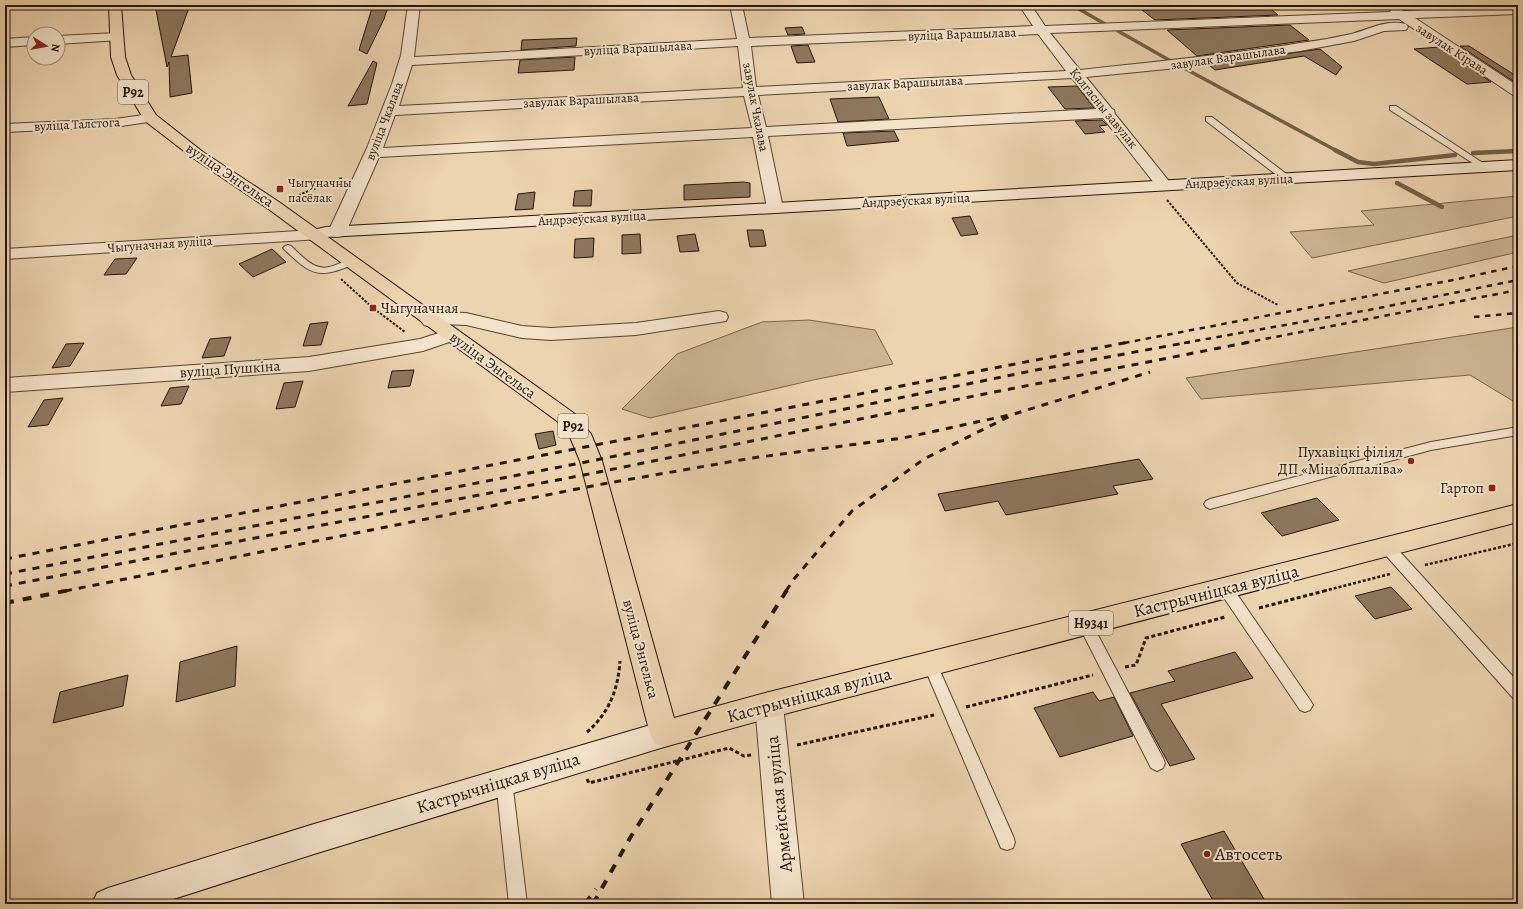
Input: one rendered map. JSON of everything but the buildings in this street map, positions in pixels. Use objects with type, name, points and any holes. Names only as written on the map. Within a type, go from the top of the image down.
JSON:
[{"type":"main road","name":"вуліца Энгельса","points":[[115,5],[118,57],[124,75],[150,118],[198,155],[273,205],[568,419],[580,434],[591,461],[664,734]]},
{"type":"main road","name":"Кастрычніцкая вуліца","points":[[664,734],[769,705],[1518,513]]},
{"type":"street","name":"вуліца Чкалава","points":[[337,232],[389,111],[406,61],[414,5]]},
{"type":"street","name":"завулак Чкалава","points":[[736,5],[744,42],[750,91],[760,132],[775,208]]},
{"type":"street","name":"Калгасны завулак","points":[[1024,5],[1042,31],[1109,113],[1160,185]]},
{"type":"street","name":"завулак Кірава","points":[[1387,5],[1518,92]]},
{"type":"street","name":"вуліца Варашылава","points":[[406,61],[744,42],[1042,31],[1399,14],[1518,10]]},
{"type":"street","name":"завулак Варашылава","points":[[389,111],[1077,74],[1167,65],[1306,46],[1354,37],[1383,27],[1417,26]]},
{"type":"street","points":[[66,40],[116,37]]},
{"type":"street","points":[[5,43],[26,42]]},
{"type":"street","points":[[372,153],[1109,113]]},
{"type":"street","name":"вуліца Талстога","points":[[5,128],[115,122],[150,118]]},
{"type":"street","name":"Андрэеўская вуліца","points":[[314,235],[337,232],[1518,165]]},
{"type":"street","name":"Чыгуначная вуліца","points":[[5,254],[314,235]]},
{"type":"street","points":[[432,321],[439,318],[466,319],[522,332],[551,334],[636,329],[719,316]]},
{"type":"street","name":"вуліца Пушкіна","points":[[5,385],[309,364],[423,345],[451,335]]},
{"type":"street","name":"Армейская вуліца","points":[[769,705],[788,904]]},
{"type":"street","name":"Кастрычніцкая вуліца","points":[[108,904],[314,839],[664,734]]},
{"type":"lane","points":[[1393,108],[1485,167]]},
{"type":"lane","points":[[1209,119],[1286,178]]},
{"type":"lane","points":[[288,248],[311,269],[331,271],[351,262]]},
{"type":"lane","points":[[1210,504],[1431,446],[1518,431]]},
{"type":"lane","points":[[1387,547],[1518,693]]},
{"type":"lane","points":[[1225,588],[1305,705]]},
{"type":"lane","points":[[1085,624],[1157,763]]},
{"type":"lane","points":[[930,664],[1007,842]]},
{"type":"lane","points":[[504,781],[518,904]]},
{"type":"path","points":[[1160,185],[1237,283],[1278,306]]},
{"type":"path","points":[[620,658],[620,672],[616,692],[607,712],[591,729],[575,741],[588,783],[729,748],[744,756],[951,712],[1136,665],[1146,638],[1407,569],[1518,543]]},
{"type":"shaded area","points":[[1518,196],[1518,216],[1312,258],[1290,232],[1374,225],[1361,211]]},
{"type":"shaded area","points":[[1518,235],[1518,252],[1384,283],[1348,271]]},
{"type":"shaded area","points":[[809,320],[875,330],[893,364],[813,380],[650,418],[622,409],[677,354],[762,322]]},
{"type":"shaded area","points":[[1518,327],[1518,404],[1470,375],[1201,399],[1186,378]]},
{"type":"waterway","points":[[1072,5],[1105,24]]},
{"type":"waterway","points":[[1118,31],[1169,60]]},
{"type":"waterway","points":[[1184,68],[1337,151]]},
{"type":"waterway","points":[[1335,150],[1358,162],[1374,164],[1455,155]]},
{"type":"waterway","points":[[1473,153],[1518,151]]},
{"type":"waterway","points":[[1397,183],[1442,207]]},
{"type":"railway","points":[[1124,343],[1453,280],[1518,266]]},
{"type":"railway","points":[[1184,343],[1369,310],[1518,280]]},
{"type":"railway","points":[[1244,343],[1518,290]]},
{"type":"railway","points":[[1474,317],[1518,313]]},
{"type":"railway","points":[[5,559],[1129,342]]},
{"type":"railway","points":[[5,574],[591,461],[1036,370],[1190,342]]},
{"type":"railway","points":[[5,586],[594,473],[1250,342]]},
{"type":"railway","points":[[1014,414],[1150,372]]},
{"type":"railway","points":[[65,591],[597,485],[752,458],[903,438],[1014,414]]},
{"type":"railway","points":[[786,591],[794,579],[852,511],[924,459],[1014,414]]},
{"type":"railway","points":[[65,591],[70,590]]},
{"type":"railway","points":[[593,904],[630,838],[787,590]]},
{"type":"railway","points":[[5,603],[65,591]]},
{"type":"railway","points":[[585,904],[596,889]]},
{"type":"place","name":"Чыгуначны пасёлак","points":[[280,189]]},
{"type":"place","name":"Чыгуначная","points":[[373,308]]},
{"type":"place","name":"Пухавіцкі філіял ДП «Мінаблпаліва»","points":[[1411,461]]},
{"type":"place","name":"Гартоп","points":[[1492,488]]},
{"type":"place","name":"Автосеть","points":[[1207,854]]}]
